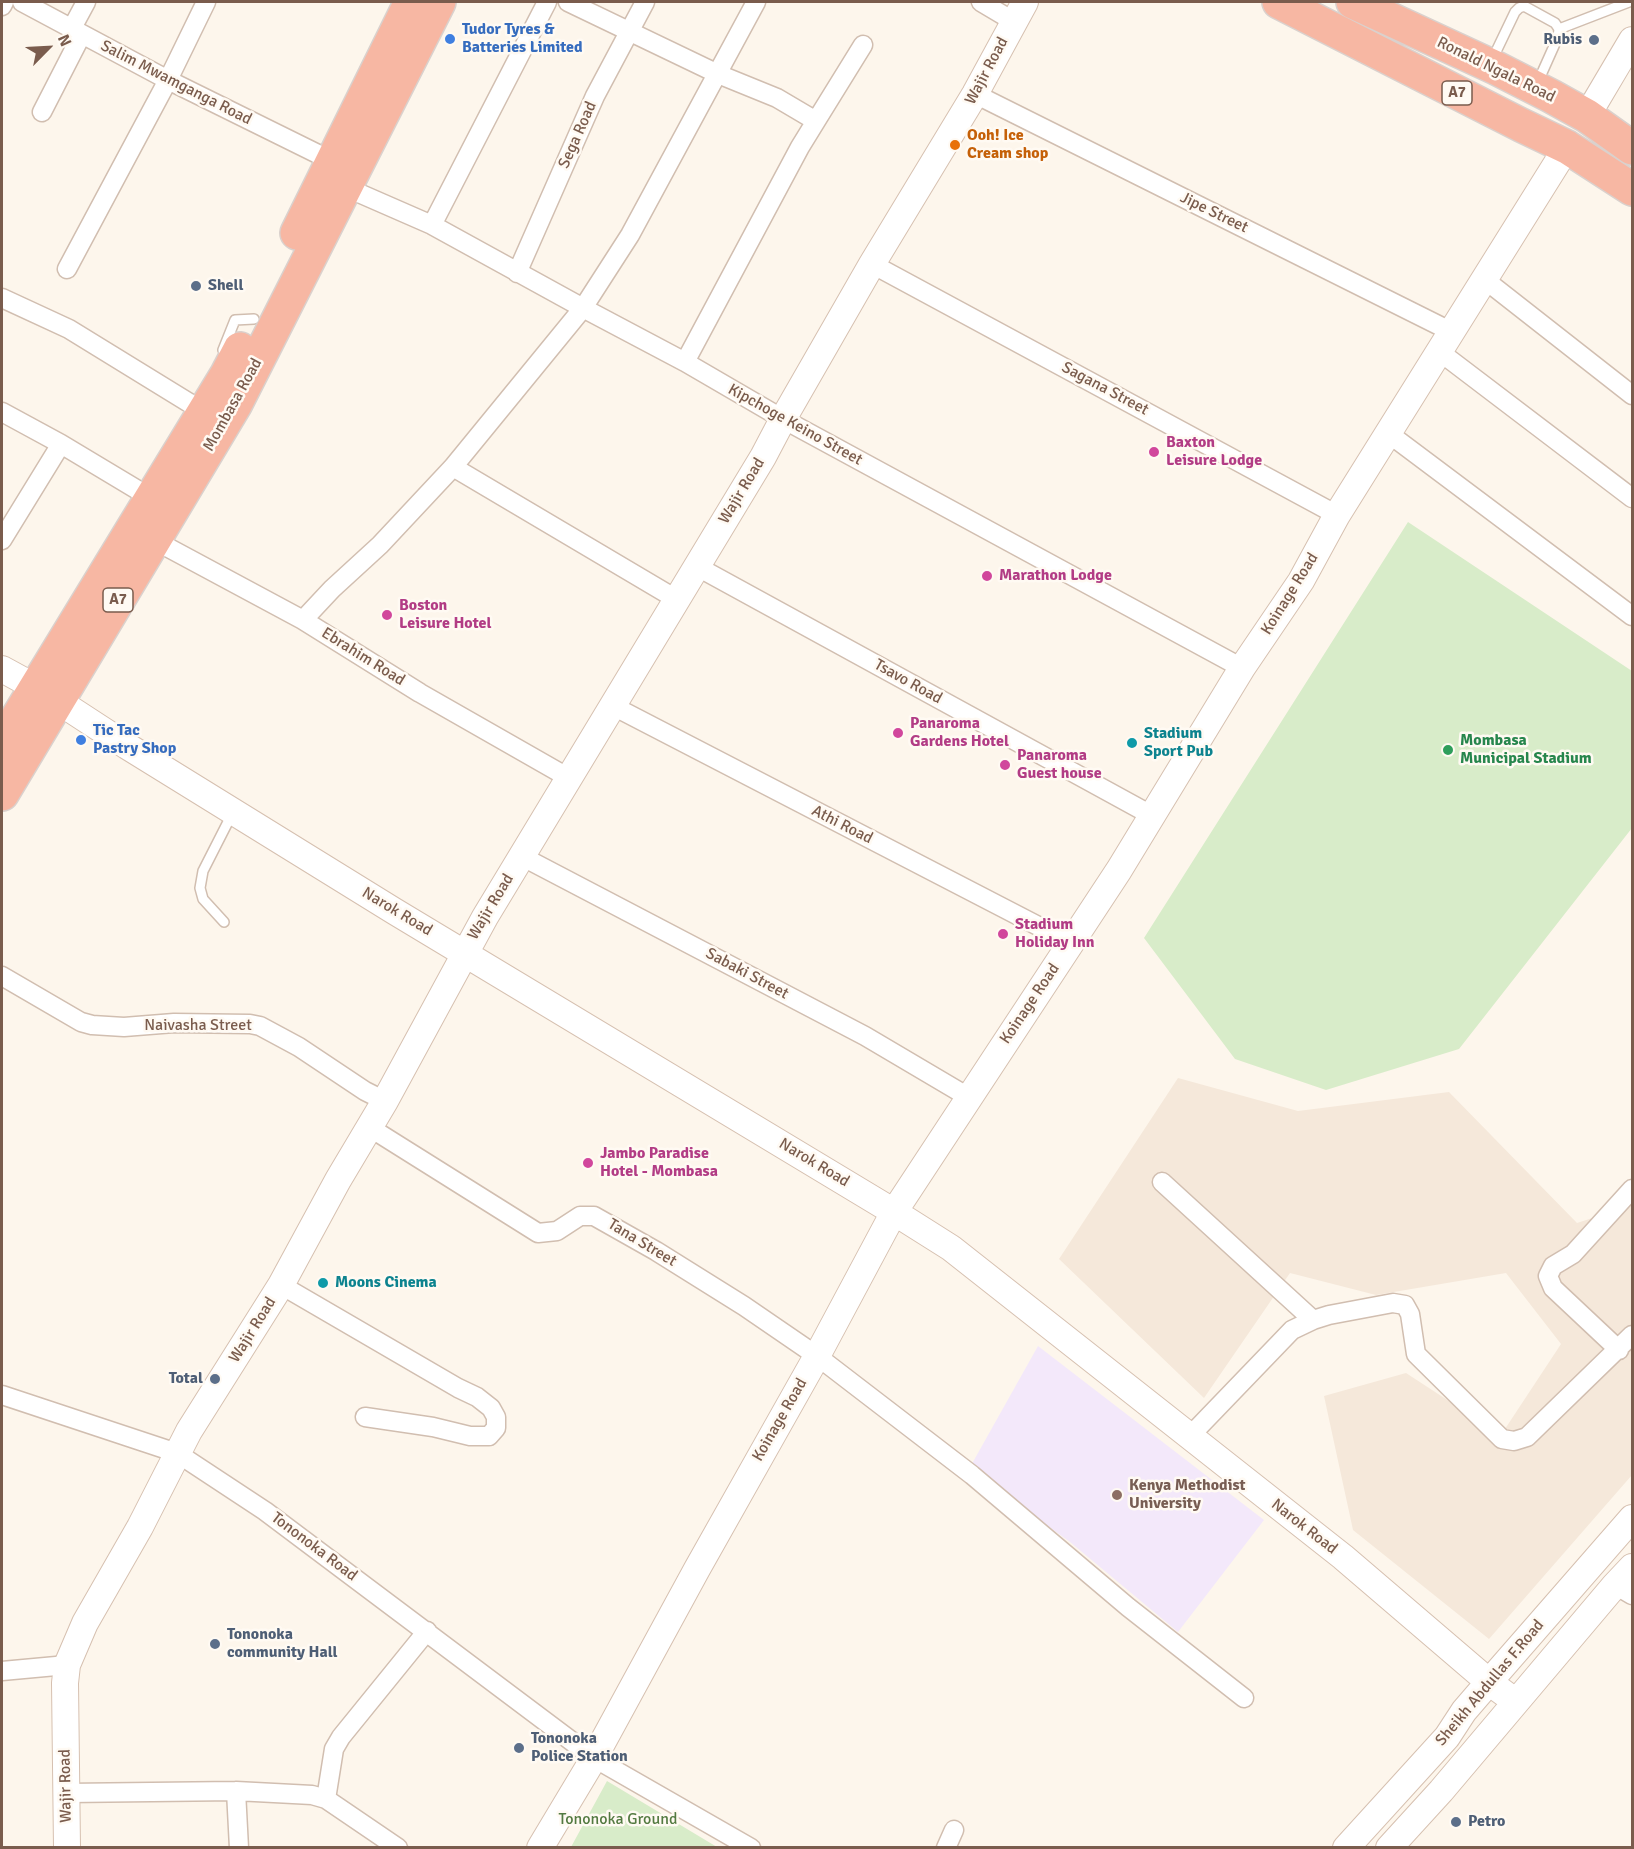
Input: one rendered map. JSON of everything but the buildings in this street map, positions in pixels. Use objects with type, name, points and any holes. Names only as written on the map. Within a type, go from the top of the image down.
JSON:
[{"type":"highway","name":"Mombasa Road","points":[[366,121],[411,2]]},
{"type":"highway","name":"Mombasa Road","points":[[70,655],[154,540],[236,405],[330,192],[366,121],[439,2]]},
{"type":"highway","name":"A7","points":[[1279,2],[1567,147],[1632,189]]},
{"type":"highway","name":"Ronald Ngala Road","points":[[1353,2],[1535,88],[1587,116],[1632,148]]},
{"type":"highway","name":"Mombasa Road","points":[[2,794],[14,740],[70,655],[151,498],[230,369],[254,319],[330,192]]},
{"type":"street","points":[[2,6],[4,2]]},
{"type":"street","name":"Salim Mwamganga Road","points":[[22,2],[168,80],[330,192]]},
{"type":"street","points":[[42,112],[77,31],[86,2]]},
{"type":"street","points":[[67,268],[168,80],[206,2]]},
{"type":"street","points":[[432,225],[548,2]]},
{"type":"street","points":[[567,2],[718,74],[777,98],[816,121]]},
{"type":"street","name":"Sega Road","points":[[517,273],[595,96],[645,2]]},
{"type":"street","points":[[303,620],[332,589],[380,545],[453,467],[583,309],[630,235],[756,2]]},
{"type":"street","points":[[981,2],[1019,11]]},
{"type":"street","name":"Wajir Road","points":[[67,1848],[65,1683],[68,1665],[85,1623],[144,1518],[177,1453],[281,1285],[385,1101],[465,952],[763,457],[872,264],[975,94],[1019,11]]},
{"type":"street","points":[[1587,116],[1632,40]]},
{"type":"street","points":[[685,362],[800,147],[863,45]]},
{"type":"street","name":"Jipe Street","points":[[975,94],[1446,342],[1632,498]]},
{"type":"street","name":"Koinage Road","points":[[540,1848],[594,1758],[708,1548],[817,1356],[894,1212],[1071,943],[1212,720],[1242,668],[1300,581],[1337,515],[1567,147]]},
{"type":"street","name":"Kipchoge Keino Street","points":[[330,192],[432,225],[1242,668]]},
{"type":"street","name":"Sagana Street","points":[[872,264],[1337,515]]},
{"type":"street","points":[[1484,279],[1632,395]]},
{"type":"street","points":[[2,298],[51,320],[204,412]]},
{"type":"street","points":[[2,412],[151,498]]},
{"type":"street","points":[[1388,433],[1632,616]]},
{"type":"street","points":[[2,540],[61,444]]},
{"type":"street","points":[[453,467],[676,599]]},
{"type":"street","name":"Ebrahim Road","points":[[154,540],[303,620],[420,693],[569,778]]},
{"type":"street","name":"Tsavo Road","points":[[696,566],[1151,815]]},
{"type":"street","name":"Narok Road","points":[[2,669],[951,1248],[1343,1557],[1488,1682],[1516,1701]]},
{"type":"street","name":"Athi Road","points":[[613,706],[1071,943]]},
{"type":"street","name":"Sabaki Street","points":[[521,856],[865,1036],[970,1098]]},
{"type":"street","name":"Naivasha Street","points":[[2,976],[81,1022],[92,1025],[124,1027],[174,1023],[260,1026],[289,1041],[365,1091],[385,1101]]},
{"type":"street","name":"Tana Street","points":[[369,1126],[538,1233],[557,1231],[580,1216],[588,1215],[602,1219],[744,1306],[817,1356],[972,1475],[1128,1607],[1244,1698]]},
{"type":"street","points":[[1162,1182],[1313,1320]]},
{"type":"street","points":[[1619,1350],[1553,1288],[1548,1276],[1553,1266],[1573,1254],[1632,1189]]},
{"type":"street","points":[[281,1285],[477,1397],[491,1408],[496,1417],[496,1428],[489,1436],[470,1436],[433,1427],[365,1417]]},
{"type":"street","points":[[1189,1437],[1292,1330],[1313,1320],[1393,1303],[1405,1305],[1410,1314],[1416,1354],[1502,1439],[1514,1441],[1527,1437],[1632,1335]]},
{"type":"street","name":"Tononoka Road","points":[[2,1395],[177,1453],[265,1511],[594,1758],[751,1848]]},
{"type":"street","name":"Sheikh Abdullas F.Road","points":[[1346,1848],[1447,1737],[1464,1711],[1488,1682],[1632,1518]]},
{"type":"street","name":"Sheikh Abdullas F.Road","points":[[1389,1848],[1441,1791],[1516,1701],[1624,1590],[1632,1567]]},
{"type":"street","points":[[326,1799],[334,1749],[341,1737],[427,1631]]},
{"type":"street","points":[[2,1671],[68,1665]]},
{"type":"street","points":[[236,1791],[239,1848]]},
{"type":"street","points":[[67,1793],[236,1791],[312,1794],[326,1799],[398,1848]]},
{"type":"street","points":[[946,1848],[954,1830]]},
{"type":"lane","points":[[1559,29],[1629,2]]},
{"type":"lane","points":[[1490,65],[1515,12],[1524,6],[1555,23],[1559,29],[1558,37],[1535,88]]},
{"type":"lane","points":[[224,922],[203,900],[200,888],[203,871],[233,812]]},
{"type":"shaded area","points":[[1178,1078],[1298,1111],[1449,1092],[1577,1223],[1632,1205],[1632,1475],[1489,1639],[1353,1530],[1324,1396],[1406,1373],[1501,1435],[1561,1344],[1506,1273],[1376,1295],[1290,1273],[1204,1398],[1059,1259]]},
{"type":"shaded area","name":"Kenya Methodist University","points":[[1038,1346],[1264,1520],[1178,1632],[1070,1542],[969,1469]]},
{"type":"green space","name":"Mombasa Municipal Stadium","points":[[1408,522],[1632,671],[1632,828],[1459,1049],[1326,1090],[1235,1059],[1144,938]]},
{"type":"green space","name":"Tononoka Ground","points":[[607,1781],[717,1847],[571,1847]]},
{"type":"place","name":"Tudor Tyres & Batteries Limited","points":[[450,39]]},
{"type":"place","name":"Rubis","points":[[1594,40]]},
{"type":"place","name":"Ooh! Ice Cream shop","points":[[955,145]]},
{"type":"place","name":"Shell","points":[[196,286]]},
{"type":"place","name":"Baxton Leisure Lodge","points":[[1154,452]]},
{"type":"place","name":"Marathon Lodge","points":[[987,576]]},
{"type":"place","name":"Boston Leisure Hotel","points":[[387,615]]},
{"type":"place","name":"Panaroma Gardens Hotel","points":[[898,733]]},
{"type":"place","name":"Tic Tac Pastry Shop","points":[[81,740]]},
{"type":"place","name":"Stadium Sport Pub","points":[[1132,743]]},
{"type":"place","name":"Mombasa Municipal Stadium","points":[[1448,750]]},
{"type":"place","name":"Panaroma Guest house","points":[[1005,765]]},
{"type":"place","name":"Stadium Holiday Inn","points":[[1003,934]]},
{"type":"place","name":"Jambo Paradise Hotel - Mombasa","points":[[588,1163]]},
{"type":"place","name":"Moons Cinema","points":[[323,1283]]},
{"type":"place","name":"Total","points":[[215,1379]]},
{"type":"place","name":"Kenya Methodist University","points":[[1117,1495]]},
{"type":"place","name":"Tononoka community Hall","points":[[215,1644]]},
{"type":"place","name":"Tononoka Police Station","points":[[519,1748]]},
{"type":"place","name":"Petro","points":[[1456,1822]]}]
